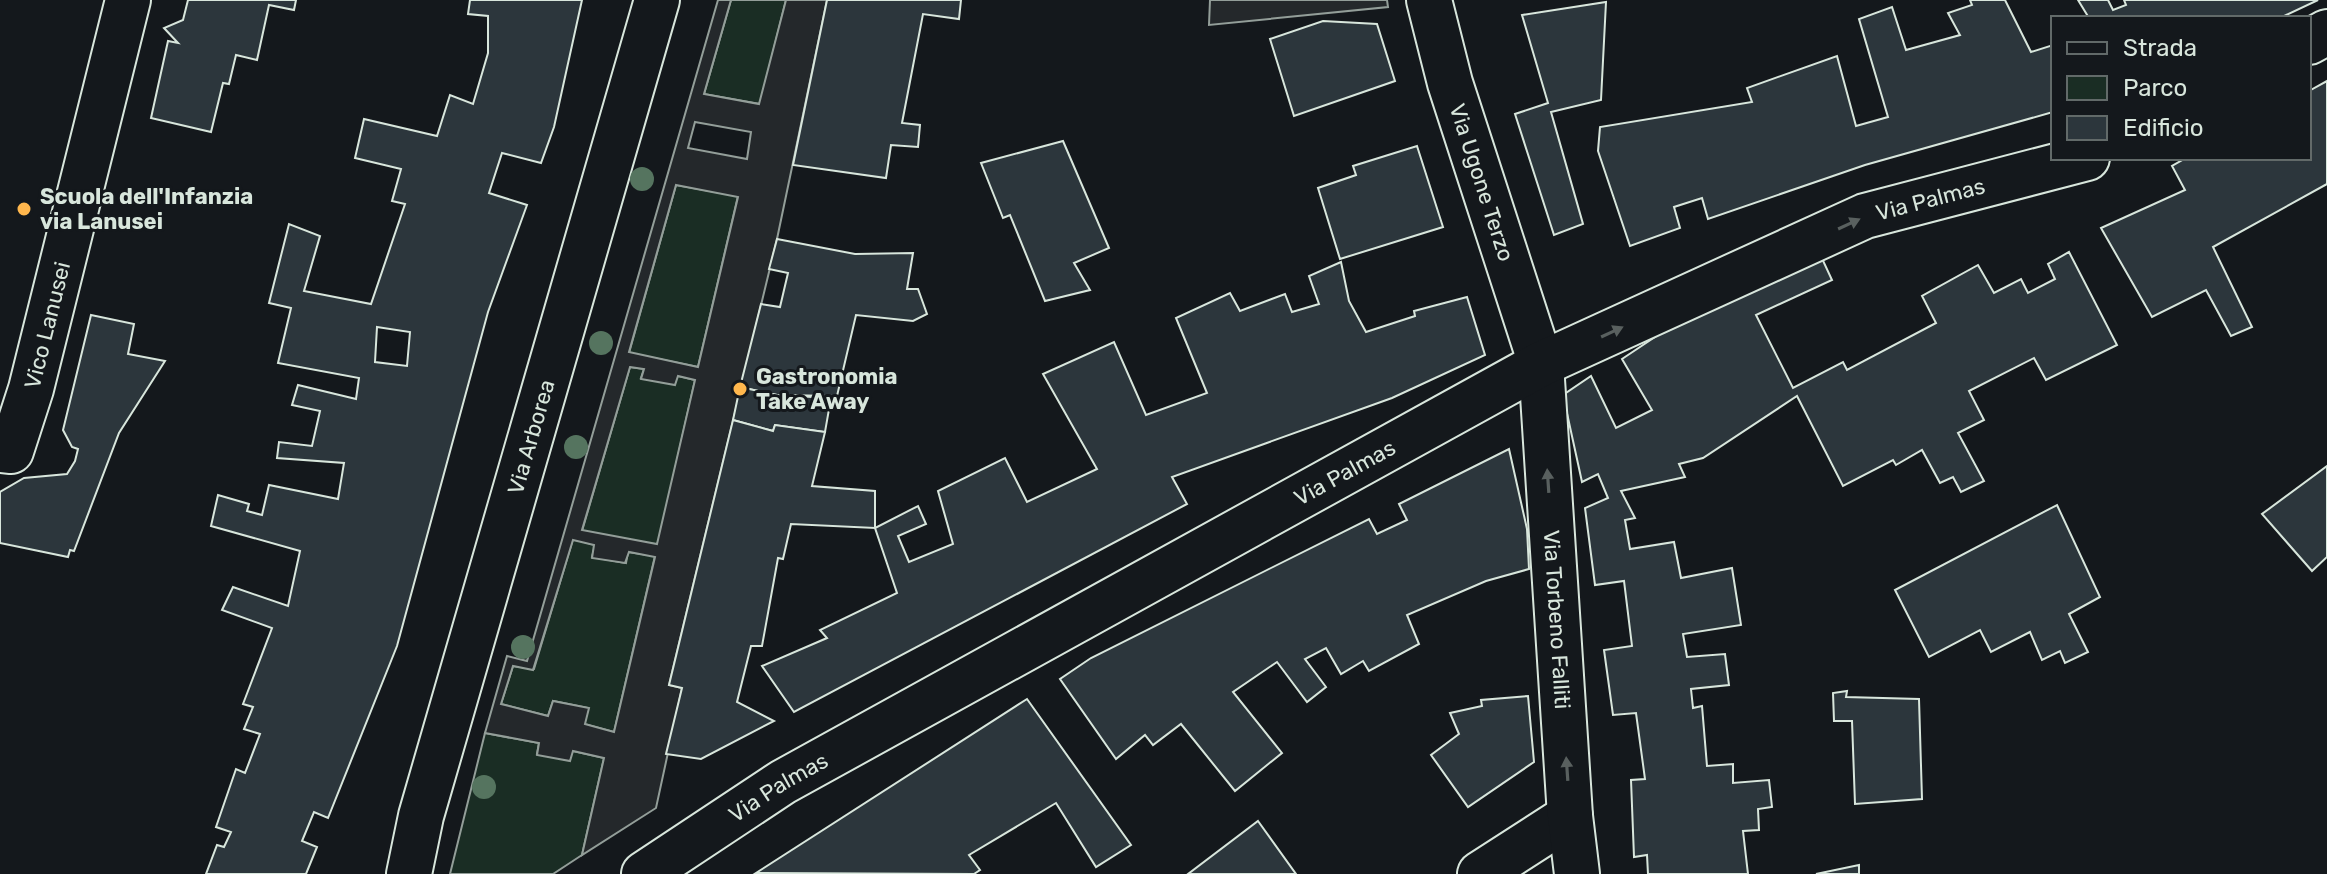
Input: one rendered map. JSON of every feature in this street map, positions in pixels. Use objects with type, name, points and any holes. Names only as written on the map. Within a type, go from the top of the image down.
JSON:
[{"type":"street","name":"Vico Lanusei","points":[[0,450],[11,451],[31,389],[128,0]]},
{"type":"street","name":"Via Arborea","points":[[409,874],[425,802],[657,0]]},
{"type":"street","name":"Via Ugone Terzo","points":[[1429,0],[1450,83],[1541,364]]},
{"type":"street","name":"Via Palmas","points":[[644,874],[783,782],[1541,364],[1865,216],[2079,160]]},
{"type":"street","name":"Via Torbeno Falliti","points":[[1541,364],[1570,816],[1577,874]]},
{"type":"street","points":[[1480,874],[1570,816]]},
{"type":"green space","points":[[731,0],[786,0],[760,104],[704,94]]},
{"type":"green space","points":[[676,185],[738,196],[698,367],[629,353]]},
{"type":"green space","points":[[630,367],[644,369],[641,378],[678,376],[695,380],[658,545],[582,531]]},
{"type":"green space","points":[[573,539],[595,545],[592,557],[626,563],[628,552],[655,556],[614,732],[584,724],[588,708],[553,701],[548,716],[501,704],[513,666],[534,669]]},
{"type":"green space","points":[[485,733],[539,743],[537,754],[573,751],[604,758],[582,855],[553,874],[450,874]]},
{"type":"shaded area","points":[[718,0],[731,0],[704,94],[759,104],[786,0],[827,0],[777,239],[669,685],[682,688],[656,808],[582,855],[604,758],[573,751],[570,761],[537,755],[539,743],[485,733],[507,656],[527,661]],"holes":[[[695,122],[751,132],[747,159],[688,148]],[[676,185],[738,197],[698,367],[629,352]],[[630,367],[644,369],[641,379],[675,385],[678,376],[695,380],[657,544],[582,530]],[[573,540],[594,545],[592,558],[625,563],[629,552],[655,557],[614,732],[585,724],[589,708],[553,701],[548,716],[501,704],[513,666],[533,670]]]},
{"type":"shaded area","points":[[1210,0],[1387,0],[1388,7],[1209,25]]},
{"type":"building","points":[[188,0],[296,0],[294,10],[269,5],[257,60],[236,55],[229,84],[223,83],[211,132],[151,118],[168,41],[178,43],[164,28],[183,20]]},
{"type":"building","points":[[470,0],[582,0],[554,127],[541,163],[502,153],[489,193],[527,205],[488,312],[397,646],[328,818],[314,812],[302,841],[317,847],[306,874],[206,874],[217,845],[224,847],[231,832],[216,827],[236,769],[245,773],[260,734],[244,729],[253,707],[243,704],[272,628],[222,610],[233,587],[288,606],[300,551],[211,526],[218,495],[249,504],[247,511],[262,515],[269,485],[338,499],[344,463],[277,458],[279,442],[312,446],[320,411],[292,405],[298,385],[356,399],[359,378],[278,363],[291,308],[269,303],[289,224],[320,236],[304,291],[371,304],[405,204],[392,201],[401,169],[355,158],[364,119],[437,136],[450,95],[473,104],[488,53],[488,16],[468,14]],"holes":[[[377,327],[410,332],[407,366],[375,362]]]},
{"type":"building","points":[[827,0],[961,0],[959,19],[923,14],[902,123],[920,125],[918,147],[891,145],[886,178],[793,165]]},
{"type":"building","points":[[1970,0],[2005,0],[2031,52],[2051,46],[2051,113],[1865,165],[1708,219],[1702,198],[1674,207],[1680,228],[1630,246],[1598,151],[1600,127],[1752,102],[1747,88],[1837,56],[1856,126],[1888,117],[1859,19],[1892,7],[1906,50],[1960,35],[1948,13],[1972,5]]},
{"type":"building","points":[[2078,0],[2108,0],[2113,10],[2126,5],[2124,0],[2318,0],[2284,16],[2088,16]]},
{"type":"building","points":[[1606,2],[1601,100],[1551,112],[1583,224],[1554,235],[1515,114],[1548,103],[1522,15]]},
{"type":"building","points":[[1323,21],[1377,24],[1395,81],[1294,116],[1270,39]]},
{"type":"building","points":[[2327,81],[2327,184],[2213,247],[2252,327],[2231,336],[2206,290],[2152,317],[2101,228],[2185,190],[2172,166],[2182,160],[2311,160],[2311,90]]},
{"type":"building","points":[[1063,141],[1109,248],[1074,263],[1090,290],[1045,301],[1010,215],[1003,218],[981,163]]},
{"type":"building","points":[[1417,146],[1443,227],[1340,259],[1318,188],[1356,175],[1353,166]]},
{"type":"building","points":[[777,239],[855,254],[913,253],[907,289],[918,289],[927,314],[913,321],[856,315],[837,396],[777,395],[740,387],[761,304],[780,307],[788,273],[769,269]]},
{"type":"building","points":[[1819,252],[1832,280],[1756,315],[1793,388],[1843,362],[1847,370],[1936,323],[1922,296],[1978,265],[1994,293],[2021,279],[2028,293],[2055,279],[2048,264],[2069,252],[2117,345],[2046,380],[2034,358],[1969,391],[1984,420],[1958,433],[1984,481],[1961,492],[1953,477],[1940,483],[1922,450],[1896,465],[1893,460],[1843,486],[1797,396],[1703,458],[1679,464],[1685,477],[1621,491],[1635,518],[1625,520],[1630,549],[1674,542],[1681,578],[1732,568],[1741,625],[1683,634],[1687,657],[1725,654],[1729,685],[1691,689],[1693,708],[1702,706],[1707,766],[1733,764],[1733,783],[1769,780],[1772,807],[1758,809],[1759,830],[1743,831],[1748,874],[1648,874],[1647,855],[1634,857],[1631,780],[1645,779],[1636,713],[1613,715],[1604,650],[1632,646],[1624,581],[1595,585],[1585,508],[1608,498],[1598,474],[1582,482],[1563,395],[1591,376],[1616,428],[1652,410],[1622,359],[1736,283]]},
{"type":"building","points":[[1341,262],[1349,301],[1366,332],[1415,316],[1414,311],[1467,297],[1485,355],[1392,398],[1172,477],[1187,504],[794,712],[762,666],[827,638],[820,630],[897,593],[875,528],[918,506],[926,524],[898,536],[909,562],[953,544],[938,491],[1005,458],[1027,502],[1097,469],[1043,374],[1114,342],[1146,415],[1207,393],[1176,318],[1230,293],[1240,311],[1285,294],[1292,312],[1319,304],[1309,276]]},
{"type":"building","points":[[91,315],[134,324],[128,354],[165,361],[119,433],[74,551],[70,550],[68,557],[0,543],[0,492],[24,478],[67,474],[75,461],[78,449],[72,447],[63,430]]},
{"type":"building","points":[[740,387],[777,395],[831,398],[825,432],[775,425],[773,431],[733,420]]},
{"type":"building","points":[[733,420],[773,431],[775,425],[825,432],[812,486],[875,491],[875,528],[791,524],[783,559],[778,558],[762,646],[751,646],[737,702],[774,721],[701,759],[666,754],[682,688],[669,685]]},
{"type":"building","points":[[1509,449],[1527,529],[1529,569],[1486,581],[1407,615],[1419,644],[1369,671],[1363,661],[1341,674],[1326,648],[1305,659],[1326,687],[1307,702],[1277,662],[1233,692],[1282,753],[1235,791],[1181,724],[1153,745],[1145,735],[1116,759],[1060,679],[1091,658],[1369,519],[1377,534],[1407,520],[1399,504]]},
{"type":"building","points":[[2327,466],[2327,557],[2312,571],[2262,514]]},
{"type":"building","points":[[2057,505],[2100,597],[2069,614],[2088,652],[2065,663],[2060,651],[2042,660],[2030,632],[1991,652],[1980,630],[1929,657],[1895,590]]},
{"type":"building","points":[[1847,691],[1846,697],[1919,699],[1922,799],[1855,804],[1852,721],[1834,721],[1833,693]]},
{"type":"building","points":[[1528,696],[1534,762],[1468,807],[1431,755],[1459,734],[1450,713],[1482,706],[1481,700]]},
{"type":"building","points":[[1027,699],[1131,845],[1096,867],[1056,803],[969,855],[980,870],[974,874],[756,873]]},
{"type":"building","points":[[1258,821],[1296,874],[1188,874]]},
{"type":"building","points":[[1859,865],[1859,874],[1816,874]]},
{"type":"place","name":"Scuola dell'Infanzia via Lanusei","points":[[24,209]]},
{"type":"place","name":"Gastronomia Take Away","points":[[740,389]]}]
